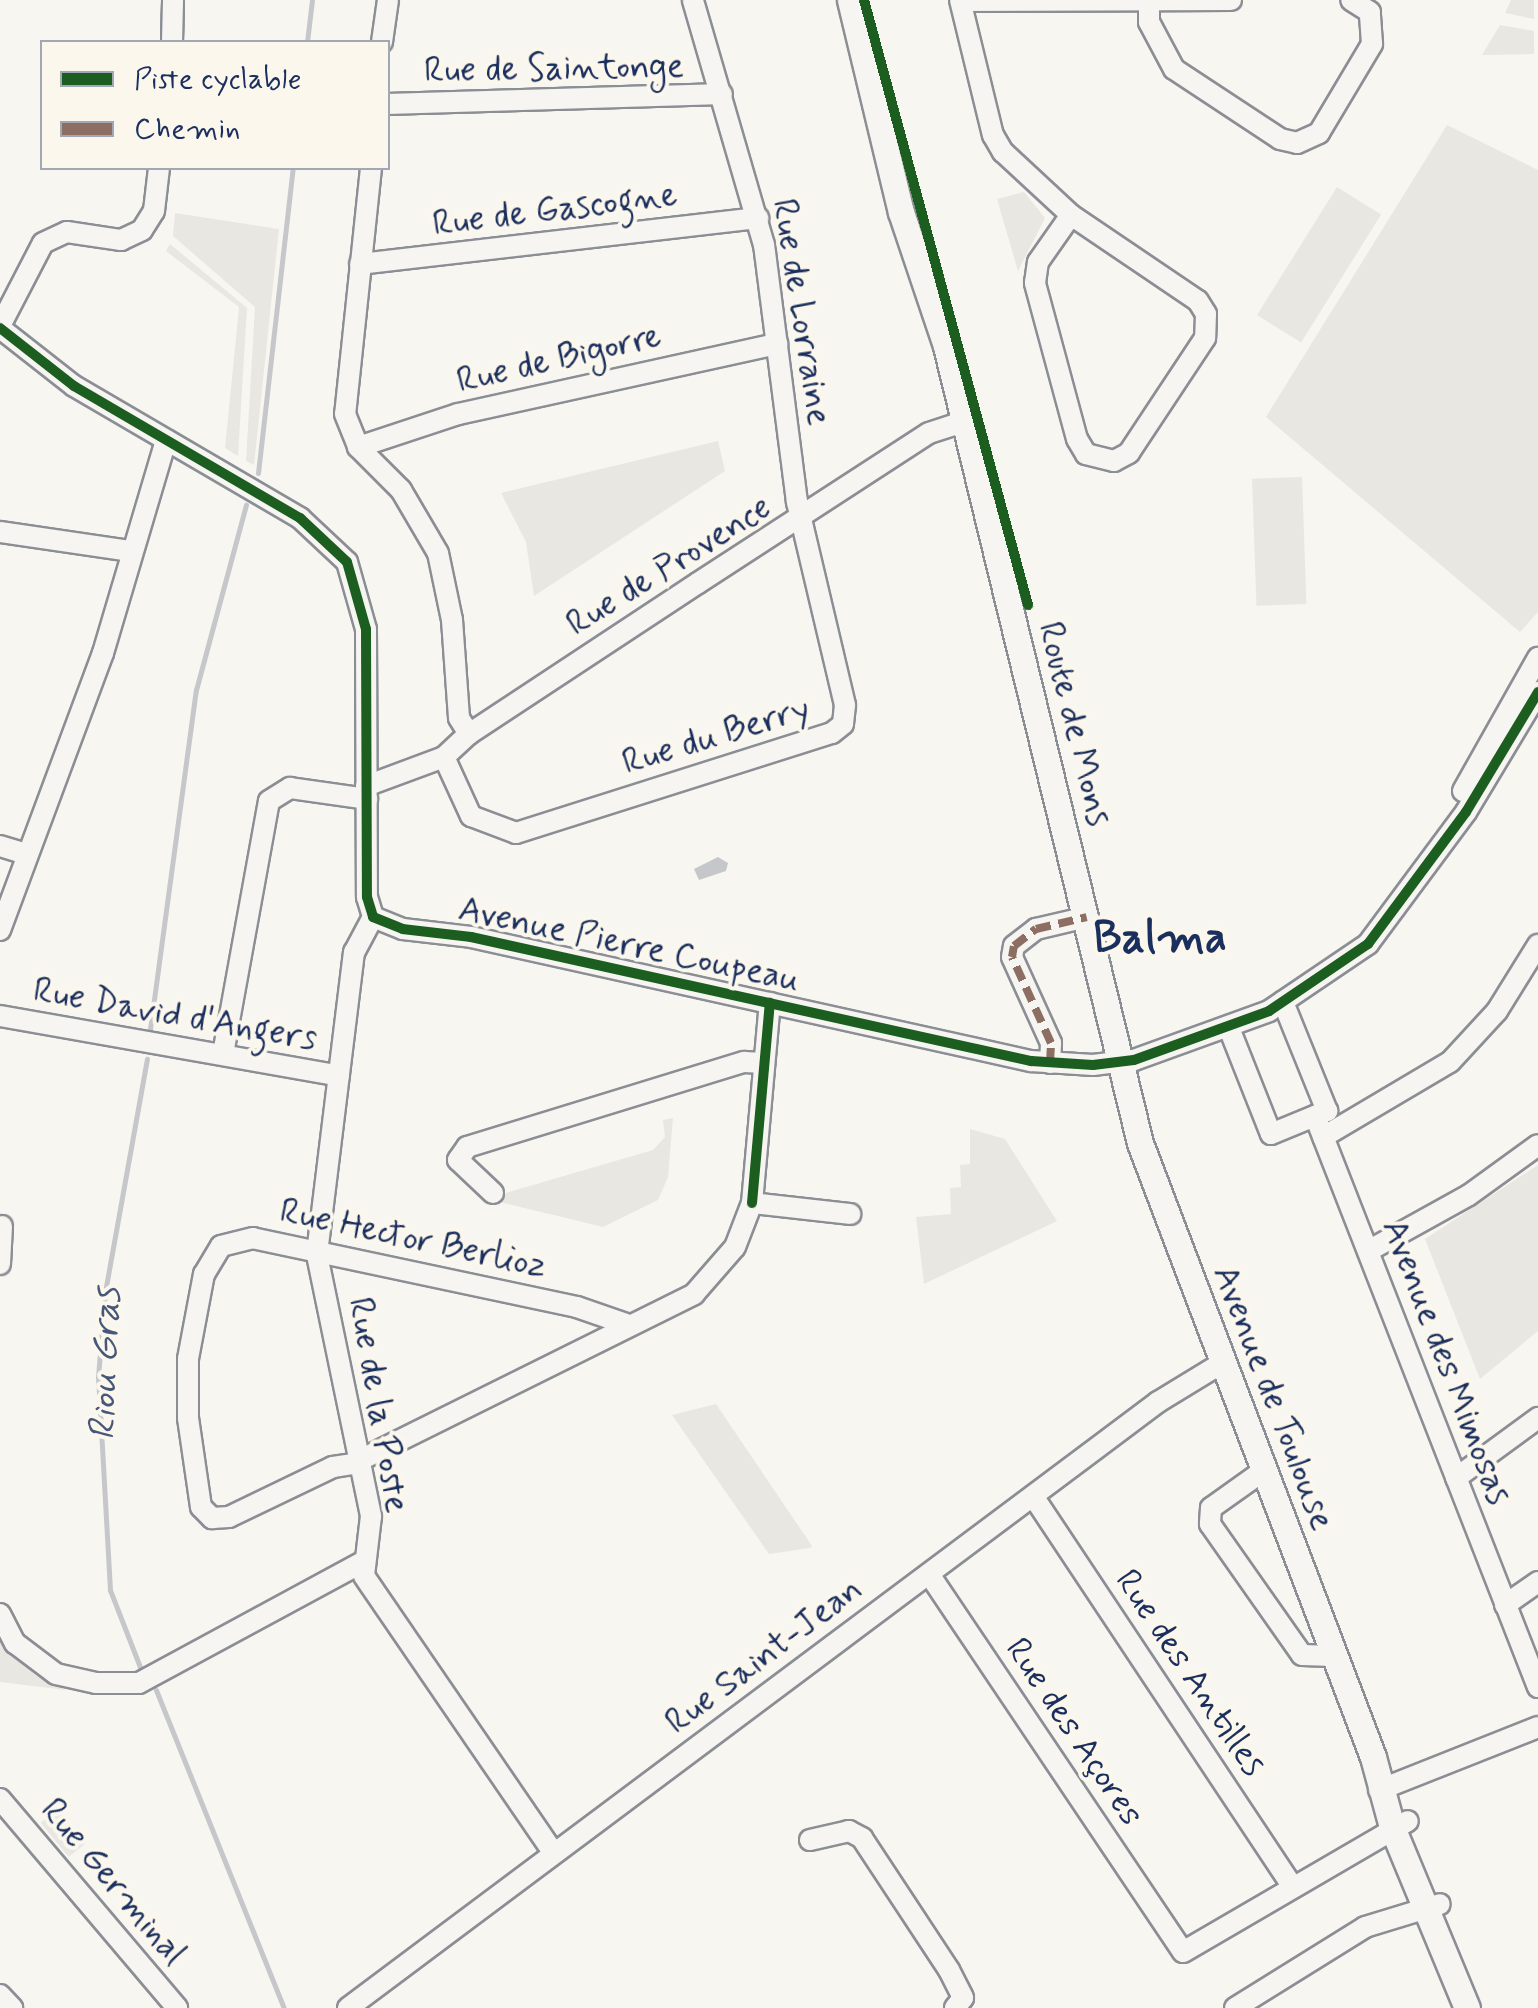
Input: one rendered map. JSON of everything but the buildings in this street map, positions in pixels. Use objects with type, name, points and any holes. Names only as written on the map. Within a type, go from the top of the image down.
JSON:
[{"type":"main road","name":"Route de Mons","points":[[850,0],[896,194],[946,346],[1120,1062]]},
{"type":"main road","name":"Avenue de Toulouse","points":[[1120,1062],[1146,1162],[1433,1907]]},
{"type":"main road","points":[[1433,1907],[1467,2008]]},
{"type":"main road","points":[[1433,1907],[1486,2008]]},
{"type":"street","points":[[172,40],[173,0]]},
{"type":"street","points":[[382,40],[388,0]]},
{"type":"street","name":"Rue de Lorraine","points":[[693,0],[758,218],[800,522]]},
{"type":"street","points":[[1070,216],[1038,262],[1035,283],[1077,439],[1086,454],[1114,461],[1129,453],[1209,328],[1198,301],[1070,216],[993,135],[960,0],[1231,0]]},
{"type":"street","points":[[1148,1],[1149,22],[1174,70],[1250,122],[1297,143],[1319,133],[1372,44],[1370,12],[1351,0]]},
{"type":"street","name":"Rue de Saintonge","points":[[390,104],[722,94]]},
{"type":"street","points":[[158,170],[154,211],[142,230],[121,240],[67,232],[43,243],[0,327],[47,369],[319,531],[355,578],[366,628],[366,762],[373,917]]},
{"type":"street","points":[[370,170],[345,397],[358,447],[416,510],[438,552],[452,620],[459,718],[468,734]]},
{"type":"street","name":"Rue de Gascogne","points":[[360,264],[758,218]]},
{"type":"street","name":"Rue de Bigorre","points":[[358,447],[458,414],[778,344]]},
{"type":"street","name":"Rue de Provence","points":[[367,792],[444,757],[468,734],[800,522],[929,434],[964,422]]},
{"type":"street","points":[[0,930],[102,653],[166,440]]},
{"type":"street","name":"Rue du Berry","points":[[444,757],[471,816],[516,833],[832,733],[843,724],[845,705],[800,522]]},
{"type":"street","points":[[0,532],[130,550]]},
{"type":"street","points":[[1446,836],[1456,804],[1538,658]]},
{"type":"street","points":[[1446,836],[1538,692]]},
{"type":"street","name":"Rue de Provence","points":[[366,762],[412,769]]},
{"type":"street","points":[[223,1054],[269,802],[290,788],[367,792]]},
{"type":"street","name":"Avenue Pierre Coupeau","points":[[373,917],[403,929],[471,937],[1050,1063],[1120,1062],[1228,1028],[1283,1002],[1368,944],[1446,836]]},
{"type":"street","points":[[0,846],[26,854]]},
{"type":"street","name":"Rue de la Poste","points":[[373,917],[356,942],[318,1255],[371,1516],[362,1563],[381,1606],[554,1854]]},
{"type":"street","points":[[1050,1063],[1051,1043],[1012,957],[1014,946],[1036,929],[1086,917]]},
{"type":"street","points":[[1323,1137],[1450,1062],[1497,1011],[1538,945]]},
{"type":"street","name":"Avenue des Mimosas","points":[[1283,1002],[1327,1111],[1315,1116],[1538,1688]]},
{"type":"street","points":[[359,1458],[626,1324],[675,1307],[708,1281],[736,1246],[752,1203],[770,1003]]},
{"type":"street","name":"Rue David d'Angers","points":[[0,1016],[339,1076]]},
{"type":"street","points":[[1228,1028],[1271,1134],[1315,1116]]},
{"type":"street","points":[[493,1193],[458,1160],[467,1147],[744,1062],[764,1063]]},
{"type":"street","points":[[1368,1251],[1468,1195],[1538,1145]]},
{"type":"street","points":[[752,1203],[850,1214]]},
{"type":"street","points":[[0,1264],[2,1226]]},
{"type":"street","name":"Rue Hector Berlioz","points":[[359,1458],[229,1518],[212,1518],[201,1507],[186,1387],[211,1255],[253,1238],[318,1255],[577,1307],[626,1324]]},
{"type":"street","name":"Rue Hector Berlioz","points":[[577,1307],[588,1331],[584,1348]]},
{"type":"street","name":"Rue Saint-Jean","points":[[361,2004],[554,1854],[1033,1496],[1222,1363]]},
{"type":"street","points":[[1456,1478],[1538,1418]]},
{"type":"street","points":[[1263,1471],[1211,1508],[1210,1524],[1302,1655],[1334,1656]]},
{"type":"street","name":"Rue des Antilles","points":[[1033,1496],[1292,1886]]},
{"type":"street","points":[[0,1614],[31,1659],[77,1681],[121,1685],[152,1678],[362,1563]]},
{"type":"street","name":"Rue des Açores","points":[[929,1574],[1183,1952],[1292,1886]]},
{"type":"street","points":[[1505,1605],[1538,1582]]},
{"type":"street","points":[[1386,1787],[1538,1727]]},
{"type":"street","name":"Rue Germinal","points":[[0,1799],[177,2008]]},
{"type":"street","points":[[1292,1886],[1400,1824]]},
{"type":"street","points":[[810,1840],[849,1832],[862,1838],[949,1970],[963,1998],[955,2008]]},
{"type":"street","points":[[1235,2008],[1366,1927],[1433,1907]]},
{"type":"street","points":[[0,1995],[12,2008]]},
{"type":"shaded area","points":[[1511,0],[1534,0],[1534,19],[1505,13]]},
{"type":"shaded area","points":[[1500,25],[1534,31],[1534,54],[1482,55]]},
{"type":"shaded area","points":[[1447,125],[1538,170],[1538,612],[1520,632],[1266,417]]},
{"type":"shaded area","points":[[1337,187],[1381,215],[1301,343],[1257,315]]},
{"type":"shaded area","points":[[1024,192],[1045,218],[1018,271],[997,199]]},
{"type":"shaded area","points":[[175,213],[279,229],[254,465],[246,461],[255,307],[173,236]]},
{"type":"shaded area","points":[[170,244],[247,308],[238,456],[225,448],[239,307],[166,251]]},
{"type":"shaded area","points":[[718,441],[725,471],[534,596],[526,542],[501,493]]},
{"type":"shaded area","points":[[1302,477],[1306,604],[1256,606],[1252,479]]},
{"type":"shaded area","points":[[718,857],[728,863],[726,871],[699,880],[694,869]]},
{"type":"shaded area","points":[[673,1118],[668,1177],[658,1200],[603,1227],[500,1202],[502,1194],[653,1150],[665,1137],[663,1120]]},
{"type":"shaded area","points":[[970,1129],[1005,1139],[1057,1221],[924,1284],[916,1217],[951,1214],[950,1188],[961,1187],[960,1165],[970,1164]]},
{"type":"shaded area","points":[[1538,1165],[1538,1331],[1480,1379],[1425,1239]]},
{"type":"shaded area","points":[[716,1404],[810,1548],[769,1554],[672,1415]]},
{"type":"shaded area","points":[[0,1638],[35,1675],[66,1690],[0,1682]]},
{"type":"shaded area","points":[[58,1809],[86,1843],[69,1857],[41,1823]]},
{"type":"waterway","points":[[307,40],[312,0]]},
{"type":"waterway","points":[[258,473],[293,170]]},
{"type":"waterway","name":"Riou Gras","points":[[150,1029],[196,690],[246,505]]},
{"type":"waterway","name":"Riou Gras","points":[[140,1667],[110,1590],[98,1377],[105,1292],[147,1059]]},
{"type":"waterway","name":"Riou Gras","points":[[156,1690],[284,2008]]},
{"type":"marked path","points":[[1050,1063],[1051,1043],[1012,957],[1014,946],[1036,929],[1087,917]]},
{"type":"cycle path","points":[[864,0],[1028,605]]},
{"type":"cycle path","points":[[0,328],[74,386],[300,518],[347,562],[366,629],[367,897],[373,917],[403,929],[471,937],[1031,1061],[1093,1065],[1134,1060],[1269,1011],[1368,944],[1466,812],[1538,692]]},
{"type":"cycle path","points":[[752,1203],[770,1003]]},
{"type":"district","name":"Balma","points":[[1160,939]]}]
